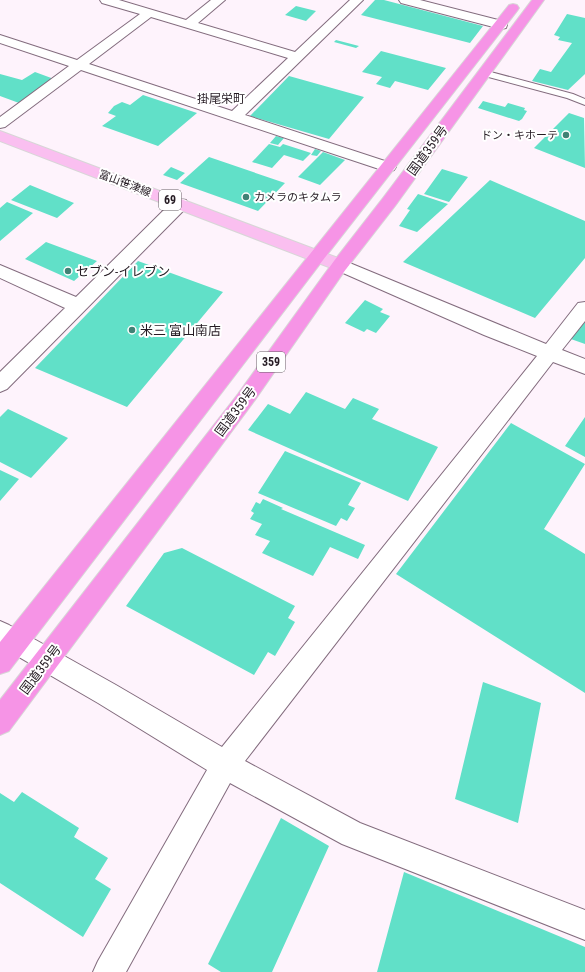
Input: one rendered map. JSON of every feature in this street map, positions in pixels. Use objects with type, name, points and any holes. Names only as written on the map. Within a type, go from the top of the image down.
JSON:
[{"type":"highway","name":"国道359号","points":[[0,662],[8,637],[317,256],[520,0]]},
{"type":"highway","name":"国道359号","points":[[0,722],[245,399],[340,265],[389,202],[538,0]]},
{"type":"main road","name":"富山笹津線","points":[[0,136],[340,265]]},
{"type":"street","points":[[106,0],[298,56]]},
{"type":"street","points":[[189,24],[219,0]]},
{"type":"street","points":[[235,116],[357,0]]},
{"type":"street","points":[[405,0],[501,24]]},
{"type":"street","points":[[0,124],[149,13]]},
{"type":"street","points":[[0,39],[388,167]]},
{"type":"street","points":[[0,384],[180,204]]},
{"type":"street","points":[[340,265],[491,330],[585,367]]},
{"type":"street","points":[[0,271],[78,306]]},
{"type":"street","points":[[109,972],[225,765],[585,308]]},
{"type":"street","points":[[8,637],[107,694],[225,765],[352,834],[585,924]]},
{"type":"lane","points":[[484,73],[570,96],[585,102]]},
{"type":"building","points":[[375,0],[384,0],[483,26],[470,43],[361,15]]},
{"type":"building","points":[[296,6],[316,11],[306,21],[285,15]]},
{"type":"building","points":[[567,14],[585,18],[585,74],[568,90],[532,81],[540,69],[551,72],[572,43],[558,40],[560,37],[554,35]]},
{"type":"building","points":[[336,40],[359,46],[356,48],[334,42]]},
{"type":"building","points":[[381,51],[446,68],[428,90],[395,81],[390,88],[376,84],[382,77],[362,72]]},
{"type":"building","points":[[35,72],[54,79],[19,103],[0,96],[0,74],[22,80]]},
{"type":"building","points":[[289,76],[364,97],[329,139],[250,116]]},
{"type":"building","points":[[143,95],[197,113],[158,146],[102,126],[116,116],[108,113],[114,106],[122,102],[130,105]]},
{"type":"building","points":[[483,101],[505,107],[508,103],[525,108],[524,110],[527,111],[519,121],[478,108]]},
{"type":"building","name":"ドン・キホーテ","points":[[569,113],[584,118],[585,168],[534,148]]},
{"type":"building","points":[[276,136],[284,138],[278,145],[270,143]]},
{"type":"building","points":[[269,144],[280,147],[283,144],[311,153],[303,161],[284,155],[272,168],[252,162]]},
{"type":"building","points":[[315,149],[321,151],[317,156],[311,155]]},
{"type":"building","points":[[323,152],[345,160],[320,185],[298,177]]},
{"type":"building","name":"カメラのキタムラ","points":[[209,157],[285,183],[258,211],[180,183]]},
{"type":"building","points":[[171,167],[185,173],[177,180],[163,175]]},
{"type":"building","points":[[442,169],[468,177],[449,202],[424,194]]},
{"type":"building","points":[[490,180],[585,221],[585,258],[535,318],[403,262]]},
{"type":"building","points":[[30,185],[74,203],[57,218],[11,200]]},
{"type":"building","points":[[418,194],[448,204],[417,232],[399,226],[410,210],[407,209]]},
{"type":"building","points":[[7,202],[33,213],[0,241],[0,208]]},
{"type":"building","name":"セブン-イレブン","points":[[46,242],[97,261],[74,281],[25,259]]},
{"type":"building","name":"米三 富山南店","points":[[138,261],[223,292],[127,407],[35,368]]},
{"type":"building","points":[[365,300],[383,309],[380,312],[390,316],[376,333],[367,329],[364,332],[345,323]]},
{"type":"building","points":[[585,318],[585,344],[568,338]]},
{"type":"building","points":[[306,392],[345,409],[353,398],[379,409],[372,419],[438,447],[408,501],[248,430],[268,404],[290,414]]},
{"type":"building","points":[[8,409],[68,438],[31,478],[0,462],[0,417]]},
{"type":"building","points":[[585,417],[585,457],[565,446]]},
{"type":"building","points":[[511,423],[585,464],[544,529],[585,554],[585,693],[396,574]]},
{"type":"building","points":[[285,451],[361,483],[348,505],[355,508],[347,521],[341,518],[336,526],[258,493]]},
{"type":"building","points":[[0,470],[19,479],[0,501]]},
{"type":"building","points":[[263,499],[283,508],[281,509],[365,545],[358,559],[330,547],[313,576],[262,553],[270,541],[255,535],[262,524],[250,519],[254,513],[251,511],[256,502],[260,504]]},
{"type":"building","points":[[182,548],[295,606],[288,618],[295,622],[275,656],[268,652],[254,675],[126,606],[164,553]]},
{"type":"building","points":[[483,682],[541,703],[518,823],[455,799]]},
{"type":"building","points":[[22,792],[79,828],[74,837],[108,858],[95,879],[111,889],[83,937],[0,883],[0,793],[14,802]]},
{"type":"building","points":[[281,818],[329,846],[272,972],[221,972],[208,964]]},
{"type":"building","points":[[404,872],[585,947],[585,972],[377,972]]},
{"type":"place","name":"ドン・キホーテ","points":[[566,135]]},
{"type":"place","name":"カメラのキタムラ","points":[[246,197]]},
{"type":"place","name":"セブン-イレブン","points":[[68,271]]},
{"type":"place","name":"米三 富山南店","points":[[132,330]]},
{"type":"district","name":"掛尾栄町","points":[[221,99]]}]
